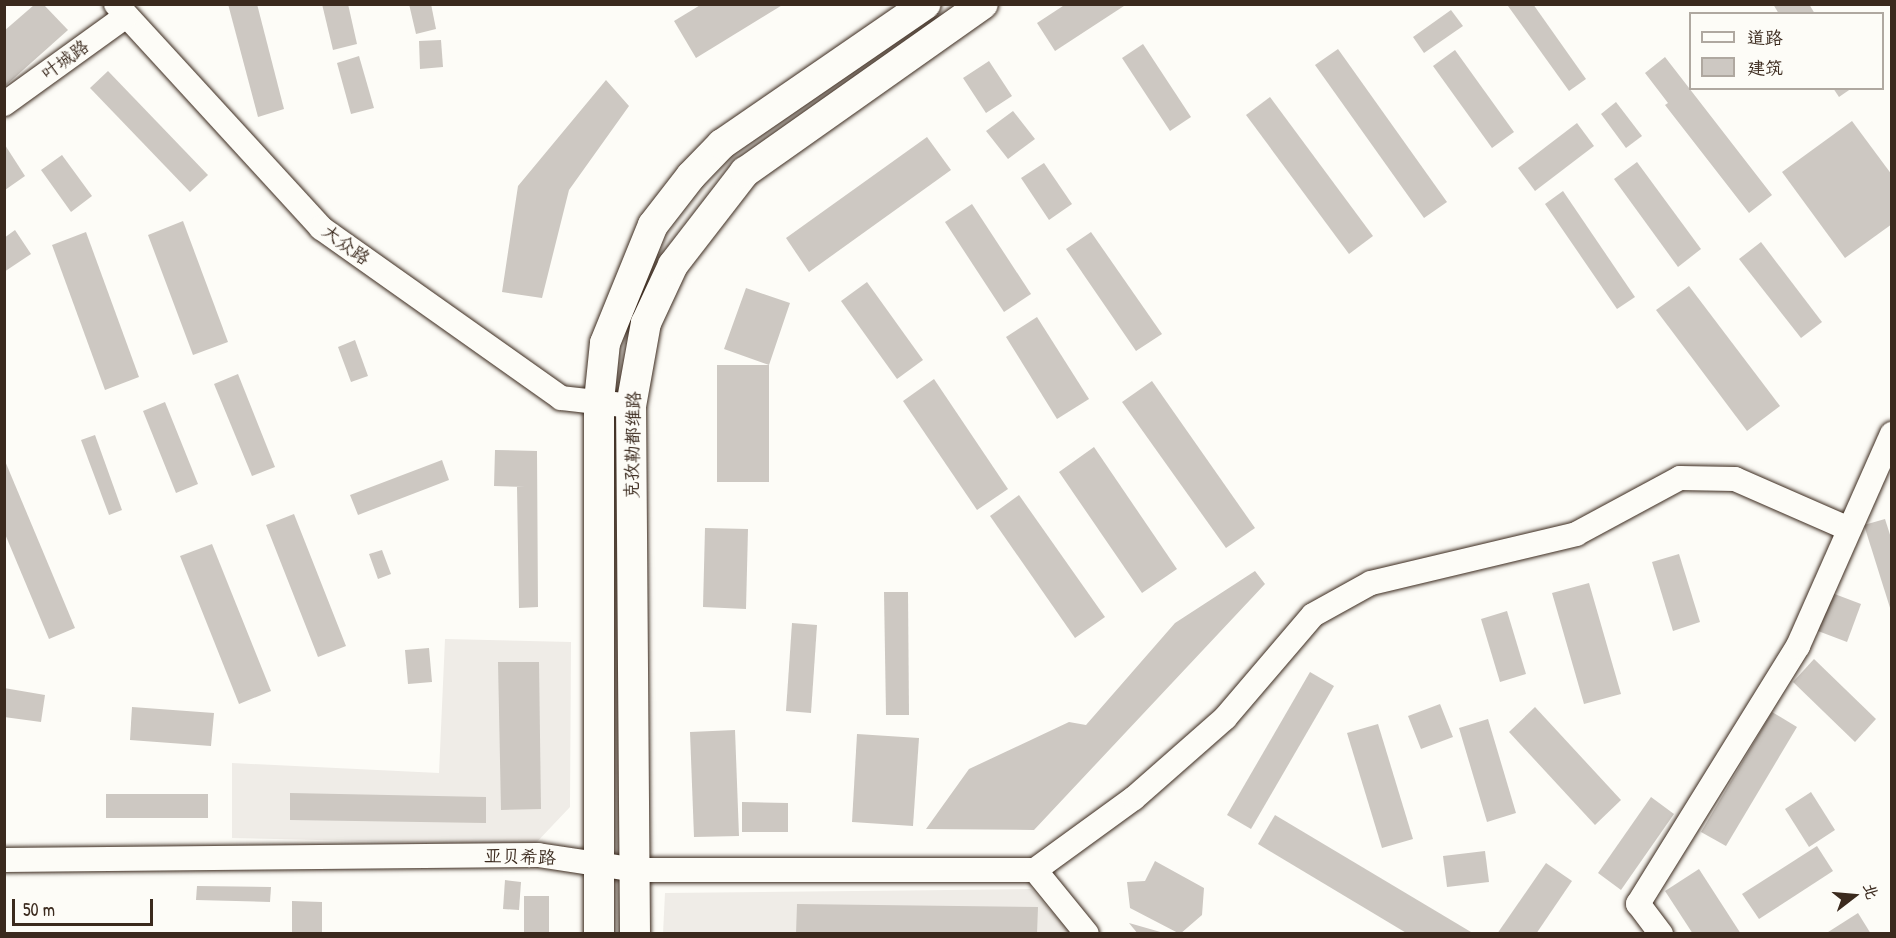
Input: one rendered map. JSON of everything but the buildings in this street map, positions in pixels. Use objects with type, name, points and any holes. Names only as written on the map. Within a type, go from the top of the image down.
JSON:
[{"type":"main road","name":"克孜勒都维路","points":[[599,933],[599,401],[605,343],[624,291],[653,225],[691,176],[722,144],[926,4]]},
{"type":"main road","name":"克孜勒都维路","points":[[635,933],[630,406],[646,323],[673,265],[745,172],[983,4]]},
{"type":"street","name":"大众路","points":[[121,10],[321,228],[561,398],[630,406]]},
{"type":"street","name":"叶城路","points":[[4,104],[121,10]]},
{"type":"street","points":[[1652,929],[1638,904],[1798,646],[1892,434]]},
{"type":"street","points":[[1087,933],[1035,870],[1134,798],[1225,718],[1313,615],[1371,583],[1576,534],[1680,478],[1735,479],[1849,529]]},
{"type":"street","name":"亚贝希路","points":[[4,860],[538,855],[636,870],[1035,870]]},
{"type":"shaded area","points":[[445,639],[571,642],[570,807],[534,845],[232,838],[232,763],[439,773]]},
{"type":"shaded area","points":[[1031,889],[1071,933],[663,934],[665,893]]}]
